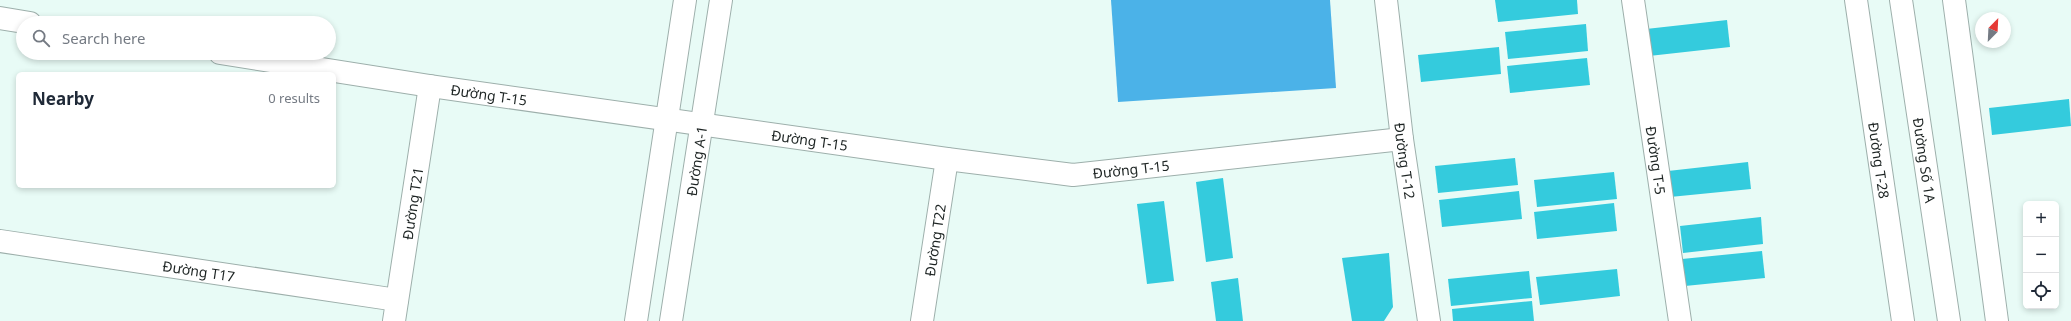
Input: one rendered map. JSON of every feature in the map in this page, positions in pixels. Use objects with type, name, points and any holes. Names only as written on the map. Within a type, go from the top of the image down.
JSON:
[{"type":"street","points":[[636,321],[685,0]]},
{"type":"street","name":"Đường A-1","points":[[671,321],[721,0]]},
{"type":"street","name":"Đường T-12","points":[[1386,0],[1402,139],[1429,321]]},
{"type":"street","name":"Đường T-5","points":[[1634,0],[1680,321]]},
{"type":"street","name":"Đường T-28","points":[[1856,0],[1902,321]]},
{"type":"street","name":"Đường Số 1A","points":[[1901,0],[1949,321]]},
{"type":"street","points":[[1954,0],[1997,321]]},
{"type":"street","points":[[0,18],[16,21]]},
{"type":"street","name":"Đường T-15","points":[[265,60],[430,86],[947,160],[1074,175],[1402,139]]},
{"type":"street","name":"Đường T21","points":[[396,311],[430,86]]},
{"type":"street","name":"Đường T22","points":[[922,321],[947,160]]},
{"type":"street","name":"Đường T17","points":[[0,241],[396,311]]},
{"type":"water","points":[[1111,0],[1330,0],[1336,88],[1118,102]]},
{"type":"building","points":[[1495,0],[1577,0],[1578,14],[1498,22]]},
{"type":"building","points":[[1727,20],[1730,47],[1649,56],[1646,29]]},
{"type":"building","points":[[1586,24],[1588,51],[1508,59],[1505,32]]},
{"type":"building","points":[[1499,47],[1501,74],[1421,82],[1418,55]]},
{"type":"building","points":[[1587,58],[1590,85],[1510,93],[1507,66]]},
{"type":"building","points":[[2069,99],[2071,126],[1992,135],[1989,108]]},
{"type":"building","points":[[1515,158],[1518,185],[1438,193],[1435,166]]},
{"type":"building","points":[[1748,162],[1751,189],[1670,197],[1668,171]]},
{"type":"building","points":[[1614,172],[1617,199],[1537,207],[1534,180]]},
{"type":"building","points":[[1223,178],[1233,258],[1206,262],[1196,182]]},
{"type":"building","points":[[1519,191],[1522,219],[1442,227],[1439,200]]},
{"type":"building","points":[[1164,201],[1174,281],[1147,284],[1137,204]]},
{"type":"building","points":[[1614,203],[1617,231],[1537,239],[1534,212]]},
{"type":"building","points":[[1761,217],[1763,244],[1683,253],[1680,226]]},
{"type":"building","points":[[1762,251],[1765,278],[1685,286],[1682,259]]},
{"type":"building","points":[[1389,253],[1393,307],[1384,321],[1352,321],[1342,258]]},
{"type":"building","points":[[1617,269],[1620,296],[1540,305],[1536,277]]},
{"type":"building","points":[[1529,271],[1532,298],[1451,306],[1448,279]]},
{"type":"building","points":[[1238,278],[1243,321],[1216,321],[1211,282]]},
{"type":"building","points":[[1532,301],[1534,321],[1453,321],[1452,309]]}]
